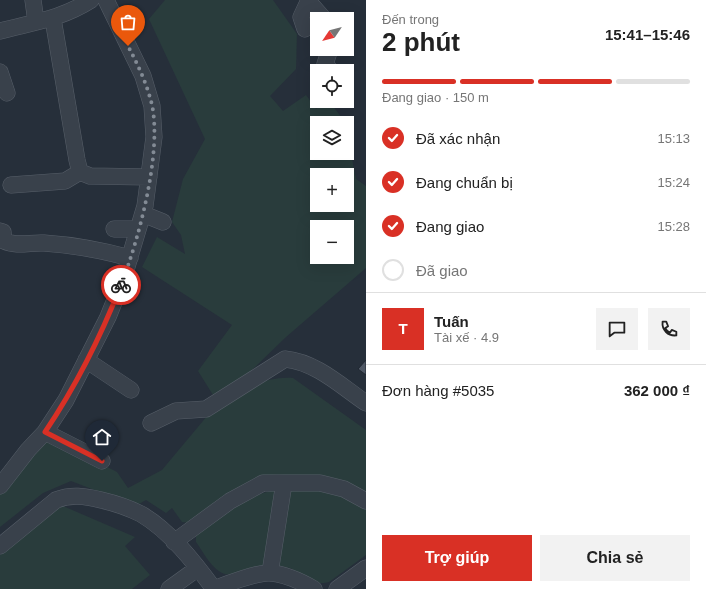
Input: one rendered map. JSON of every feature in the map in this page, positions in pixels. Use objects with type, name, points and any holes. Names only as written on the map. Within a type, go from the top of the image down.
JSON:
[{"type":"street","points":[[33,0],[36,22]]},
{"type":"street","points":[[0,31],[53,19],[74,11],[91,0]]},
{"type":"street","points":[[0,486],[28,450],[45,432],[66,400],[108,317],[130,258],[140,222],[149,177],[154,136],[152,106],[143,76],[106,0]]},
{"type":"street","points":[[305,29],[301,17],[309,1],[318,12]]},
{"type":"street","points":[[53,19],[80,172]]},
{"type":"street","points":[[0,72],[7,93]]},
{"type":"street","points":[[80,172],[90,176],[149,177]]},
{"type":"street","points":[[11,185],[65,181],[80,172]]},
{"type":"street","points":[[114,229],[140,222],[163,222]]},
{"type":"street","points":[[0,231],[3,232],[4,241],[12,244],[42,242],[92,248],[130,258]]},
{"type":"street","points":[[151,423],[176,411],[206,409],[285,359],[299,360],[323,373],[366,403]]},
{"type":"street","points":[[86,360],[131,390]]},
{"type":"street","points":[[45,432],[102,461]]},
{"type":"street","points":[[174,542],[230,501],[262,483],[320,483],[344,489],[366,501]]},
{"type":"street","points":[[270,573],[284,483]]},
{"type":"street","points":[[0,546],[48,504],[66,496],[92,498],[111,502],[141,514],[158,526],[198,568],[214,589],[228,583],[270,573],[290,578],[314,589]]},
{"type":"street","points":[[169,589],[198,568]]},
{"type":"street","points":[[337,589],[366,568]]},
{"type":"shaded area","points":[[165,0],[273,0],[297,34],[296,69],[270,96],[283,111],[306,95],[310,101],[310,108],[334,108],[340,116],[310,116],[310,160],[352,160],[354,168],[310,168],[310,212],[354,212],[354,169],[356,179],[366,186],[366,268],[286,337],[220,401],[264,381],[293,378],[366,430],[366,494],[305,478],[273,475],[264,477],[242,488],[190,523],[182,522],[172,508],[166,513],[146,500],[139,504],[118,499],[71,481],[43,493],[0,527],[0,486],[45,432],[68,447],[117,472],[128,488],[162,470],[218,403],[198,371],[232,325],[142,267],[157,237],[185,254],[181,235],[172,222],[183,179],[205,139],[149,19]]},
{"type":"shaded area","points":[[289,487],[322,489],[366,505],[366,555],[329,582],[316,583],[290,568],[275,565]]},
{"type":"shaded area","points":[[277,489],[266,566],[253,567],[232,574],[226,574],[216,569],[196,542],[196,536],[199,532],[246,498]]},
{"type":"shaded area","points":[[63,506],[135,537],[125,546],[150,575],[132,589],[0,589],[0,555],[44,515]]},
{"type":"building","points":[[366,360],[366,375],[358,369]]},
{"type":"way so far","points":[[121,285],[145,206],[154,136],[152,106],[143,76],[128,46]]},
{"type":"route","points":[[102,461],[45,432],[66,400],[108,317],[121,285]]}]
